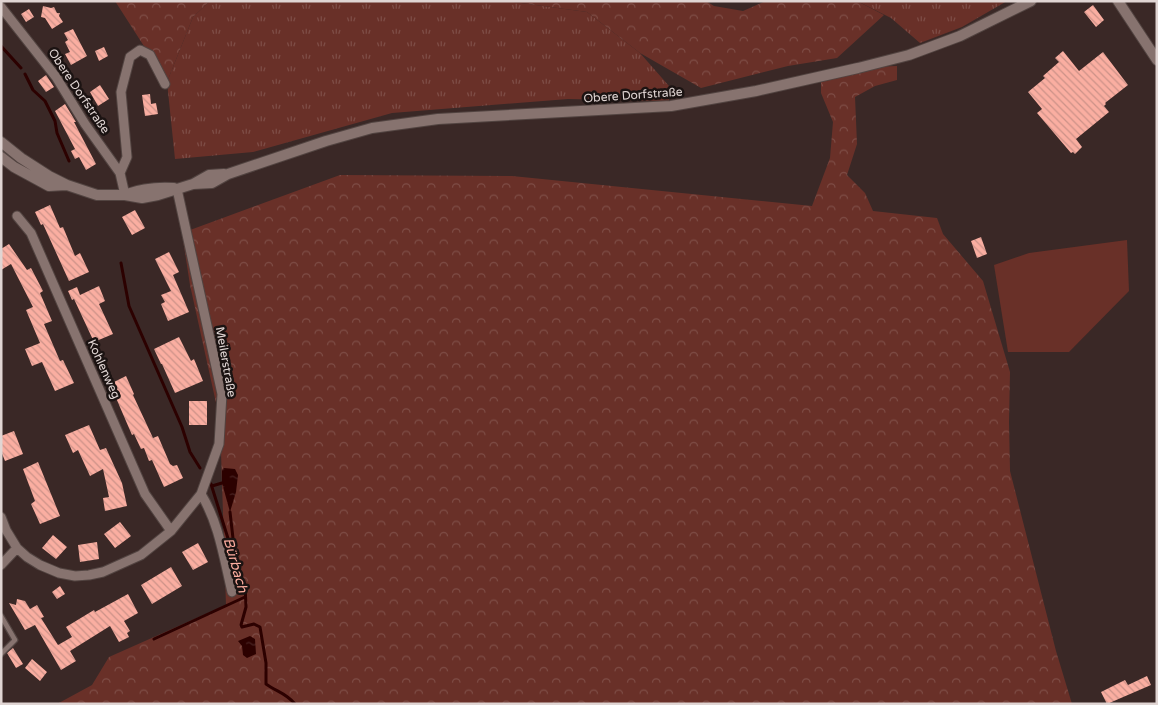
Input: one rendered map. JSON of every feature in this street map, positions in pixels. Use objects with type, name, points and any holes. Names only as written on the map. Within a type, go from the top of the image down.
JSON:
[{"type":"street","name":"Obere Dorfstraße","points":[[1,142],[21,158],[67,185],[97,195],[125,195],[137,190],[154,187],[177,188],[193,184],[210,175],[228,174],[326,141],[388,125],[438,120],[671,106],[756,92],[917,52],[960,36],[1031,1]]},
{"type":"street","points":[[1118,1],[1157,60]]},
{"type":"street","name":"Obere Dorfstraße","points":[[1,7],[56,77],[85,124],[120,173],[125,195]]},
{"type":"street","points":[[120,173],[127,157],[121,92],[130,57],[140,50],[150,55],[165,84]]},
{"type":"street","name":"Obere Dorfstraße","points":[[1,157],[14,168],[48,186],[67,185]]},
{"type":"street","name":"Meilerstraße","points":[[1,517],[6,530],[17,548],[27,557],[59,573],[75,576],[89,575],[103,572],[140,555],[171,531],[201,494],[219,444],[222,394],[177,188]]},
{"type":"street","name":"Kohlenweg","points":[[17,216],[31,232],[145,494],[171,531]]},
{"type":"street","points":[[201,494],[208,506],[222,549],[232,592]]},
{"type":"street","points":[[1,564],[17,548]]},
{"type":"lane","points":[[1,616],[15,640],[1,654]]},
{"type":"green space","points":[[115,1],[210,1],[193,17],[167,82]]},
{"type":"green space","points":[[210,1],[507,1],[587,12],[640,53],[669,86],[669,101],[568,99],[392,113],[253,152],[175,159],[167,82],[193,17]]},
{"type":"green space","points":[[507,1],[706,1],[714,6],[743,11],[766,1],[857,1],[884,15],[837,58],[788,66],[701,88],[640,53],[587,12]]},
{"type":"green space","points":[[857,1],[1007,1],[962,27],[920,43],[891,18]]},
{"type":"green space","points":[[897,66],[897,80],[875,86],[855,97],[857,144],[847,175],[865,193],[873,211],[937,218],[943,234],[983,281],[1010,372],[1010,471],[1056,651],[1072,704],[57,704],[92,685],[109,657],[226,605],[220,421],[190,285],[182,233],[340,175],[512,176],[812,206],[830,158],[833,122],[821,93],[821,80],[870,67]]},
{"type":"green space","points":[[1127,240],[1129,291],[1069,352],[1008,352],[994,265],[1029,253]]},
{"type":"water","points":[[224,468],[235,469],[238,475],[236,492],[230,512],[222,483],[222,470]]},
{"type":"water","points":[[250,636],[255,639],[256,654],[247,658],[243,655],[242,646],[238,641]]},
{"type":"building","points":[[1093,5],[1104,20],[1096,27],[1084,12]]},
{"type":"building","points":[[43,6],[54,7],[57,13],[60,13],[59,16],[63,22],[52,29],[45,18],[41,17]]},
{"type":"building","points":[[29,9],[34,17],[26,22],[21,14]]},
{"type":"building","points":[[73,29],[87,56],[71,65],[65,54],[70,52],[65,42],[68,40],[64,33]]},
{"type":"building","points":[[104,47],[108,56],[99,61],[95,51]]},
{"type":"building","points":[[1063,51],[1079,71],[1103,52],[1128,85],[1105,103],[1104,106],[1109,112],[1076,139],[1082,147],[1075,154],[1071,153],[1037,113],[1042,109],[1028,92],[1045,78],[1043,76],[1059,62],[1055,58]]},
{"type":"building","points":[[46,75],[54,87],[46,92],[38,81]]},
{"type":"building","points":[[100,85],[109,99],[98,106],[90,92]]},
{"type":"building","points":[[150,94],[151,104],[156,103],[158,114],[145,116],[142,95]]},
{"type":"building","points":[[65,104],[76,122],[74,122],[96,164],[86,170],[79,157],[75,159],[71,151],[75,149],[55,111]]},
{"type":"building","points":[[50,205],[60,228],[63,227],[75,256],[80,253],[89,272],[69,281],[43,224],[41,225],[35,212]]},
{"type":"building","points":[[135,210],[145,228],[132,235],[122,217]]},
{"type":"building","points":[[981,237],[987,254],[977,258],[971,241]]},
{"type":"building","points":[[9,244],[27,270],[31,268],[43,291],[40,293],[52,321],[44,324],[60,361],[63,360],[74,383],[55,391],[42,362],[32,366],[25,349],[40,343],[26,310],[33,307],[11,264],[1,270],[1,249]]},
{"type":"building","points":[[169,252],[179,272],[173,275],[189,312],[168,321],[161,304],[165,302],[161,295],[171,291],[155,259]]},
{"type":"building","points":[[99,286],[105,301],[99,304],[113,334],[94,342],[74,299],[72,300],[68,291],[77,287],[80,295]]},
{"type":"building","points":[[179,337],[191,361],[194,359],[203,381],[175,393],[154,349]]},
{"type":"building","points":[[126,376],[153,438],[158,436],[170,464],[173,466],[177,465],[183,478],[164,487],[152,460],[149,461],[144,448],[141,449],[134,434],[132,435],[110,384]]},
{"type":"building","points":[[189,401],[207,401],[207,425],[189,425]]},
{"type":"building","points":[[89,425],[100,450],[106,448],[122,483],[127,506],[105,511],[103,498],[109,497],[103,469],[90,476],[78,450],[73,453],[65,435]]},
{"type":"building","points":[[14,431],[23,454],[5,461],[1,451],[1,436]]},
{"type":"building","points":[[38,462],[60,516],[40,524],[31,504],[35,501],[23,469]]},
{"type":"building","points":[[120,522],[131,536],[115,548],[104,534]]},
{"type":"building","points":[[53,535],[67,547],[56,559],[42,548]]},
{"type":"building","points":[[97,542],[99,559],[80,562],[78,545]]},
{"type":"building","points":[[198,543],[208,562],[193,570],[182,552]]},
{"type":"building","points":[[171,567],[182,586],[152,604],[141,585]]},
{"type":"building","points":[[60,586],[65,594],[57,599],[52,592]]},
{"type":"building","points":[[128,594],[138,613],[124,621],[130,631],[127,633],[129,637],[119,642],[110,626],[70,651],[76,661],[61,670],[35,625],[25,630],[9,603],[16,605],[17,599],[25,601],[30,609],[37,605],[44,617],[41,618],[58,645],[72,637],[66,627],[94,610],[95,612]]},
{"type":"building","points":[[13,648],[23,664],[16,668],[7,653]]},
{"type":"building","points":[[32,659],[47,672],[40,681],[25,668]]},
{"type":"building","points":[[1147,676],[1151,685],[1107,704],[1101,692],[1125,680],[1128,685]]},
{"type":"waterway","name":"Bürbach","points":[[1,46],[21,68]]},
{"type":"waterway","name":"Bürbach","points":[[25,74],[33,90],[45,101],[55,121],[57,133],[69,161]]},
{"type":"waterway","name":"Bürbach","points":[[121,263],[129,306],[182,427],[190,452],[200,468]]},
{"type":"waterway","points":[[212,486],[222,483]]},
{"type":"waterway","name":"Bürbach","points":[[211,484],[236,564],[245,585],[246,607],[241,625],[242,627],[254,624],[260,627],[266,663],[266,684],[285,695],[295,704]]},
{"type":"waterway","points":[[230,512],[235,556]]},
{"type":"waterway","points":[[154,639],[245,597]]}]
